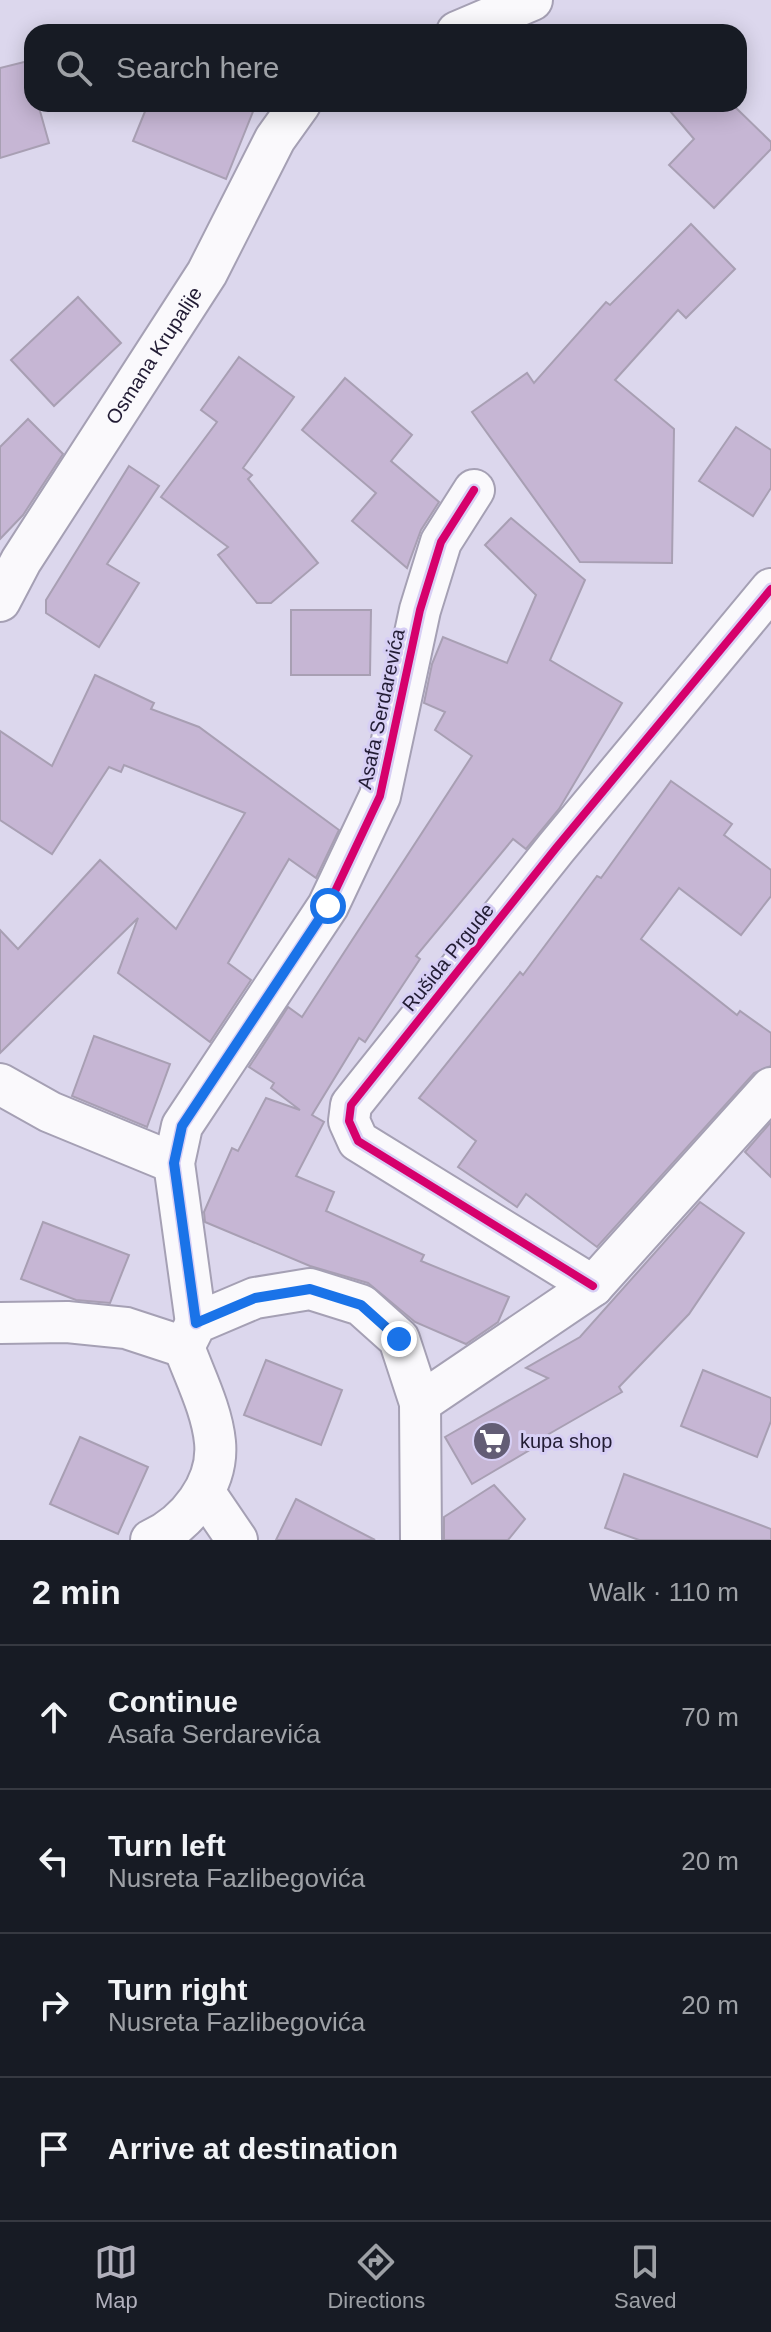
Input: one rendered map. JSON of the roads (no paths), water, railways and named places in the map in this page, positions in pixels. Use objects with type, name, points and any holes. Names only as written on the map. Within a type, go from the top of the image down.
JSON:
[{"type":"street","points":[[476,24],[532,0]]},
{"type":"street","name":"Osmana Krupalije","points":[[0,601],[21,561],[207,273],[275,139],[294,112]]},
{"type":"street","name":"Asafa Serdarevića","points":[[205,1493],[216,1444],[190,1335],[174,1163],[182,1126],[328,906],[380,796],[420,610],[441,542],[474,490]]},
{"type":"street","name":"Rušida Prgude","points":[[593,1286],[358,1141],[349,1121],[351,1105],[556,848],[771,589]]},
{"type":"street","points":[[0,1084],[50,1112],[174,1163]]},
{"type":"street","points":[[420,1403],[593,1286],[771,1088]]},
{"type":"street","points":[[0,1323],[67,1322],[190,1335],[255,1298],[310,1289],[361,1305],[399,1339],[420,1403],[421,1540]]},
{"type":"street","points":[[151,1540],[170,1532],[205,1493],[237,1540]]},
{"type":"place","name":"kupa shop","points":[[492,1441]]}]
